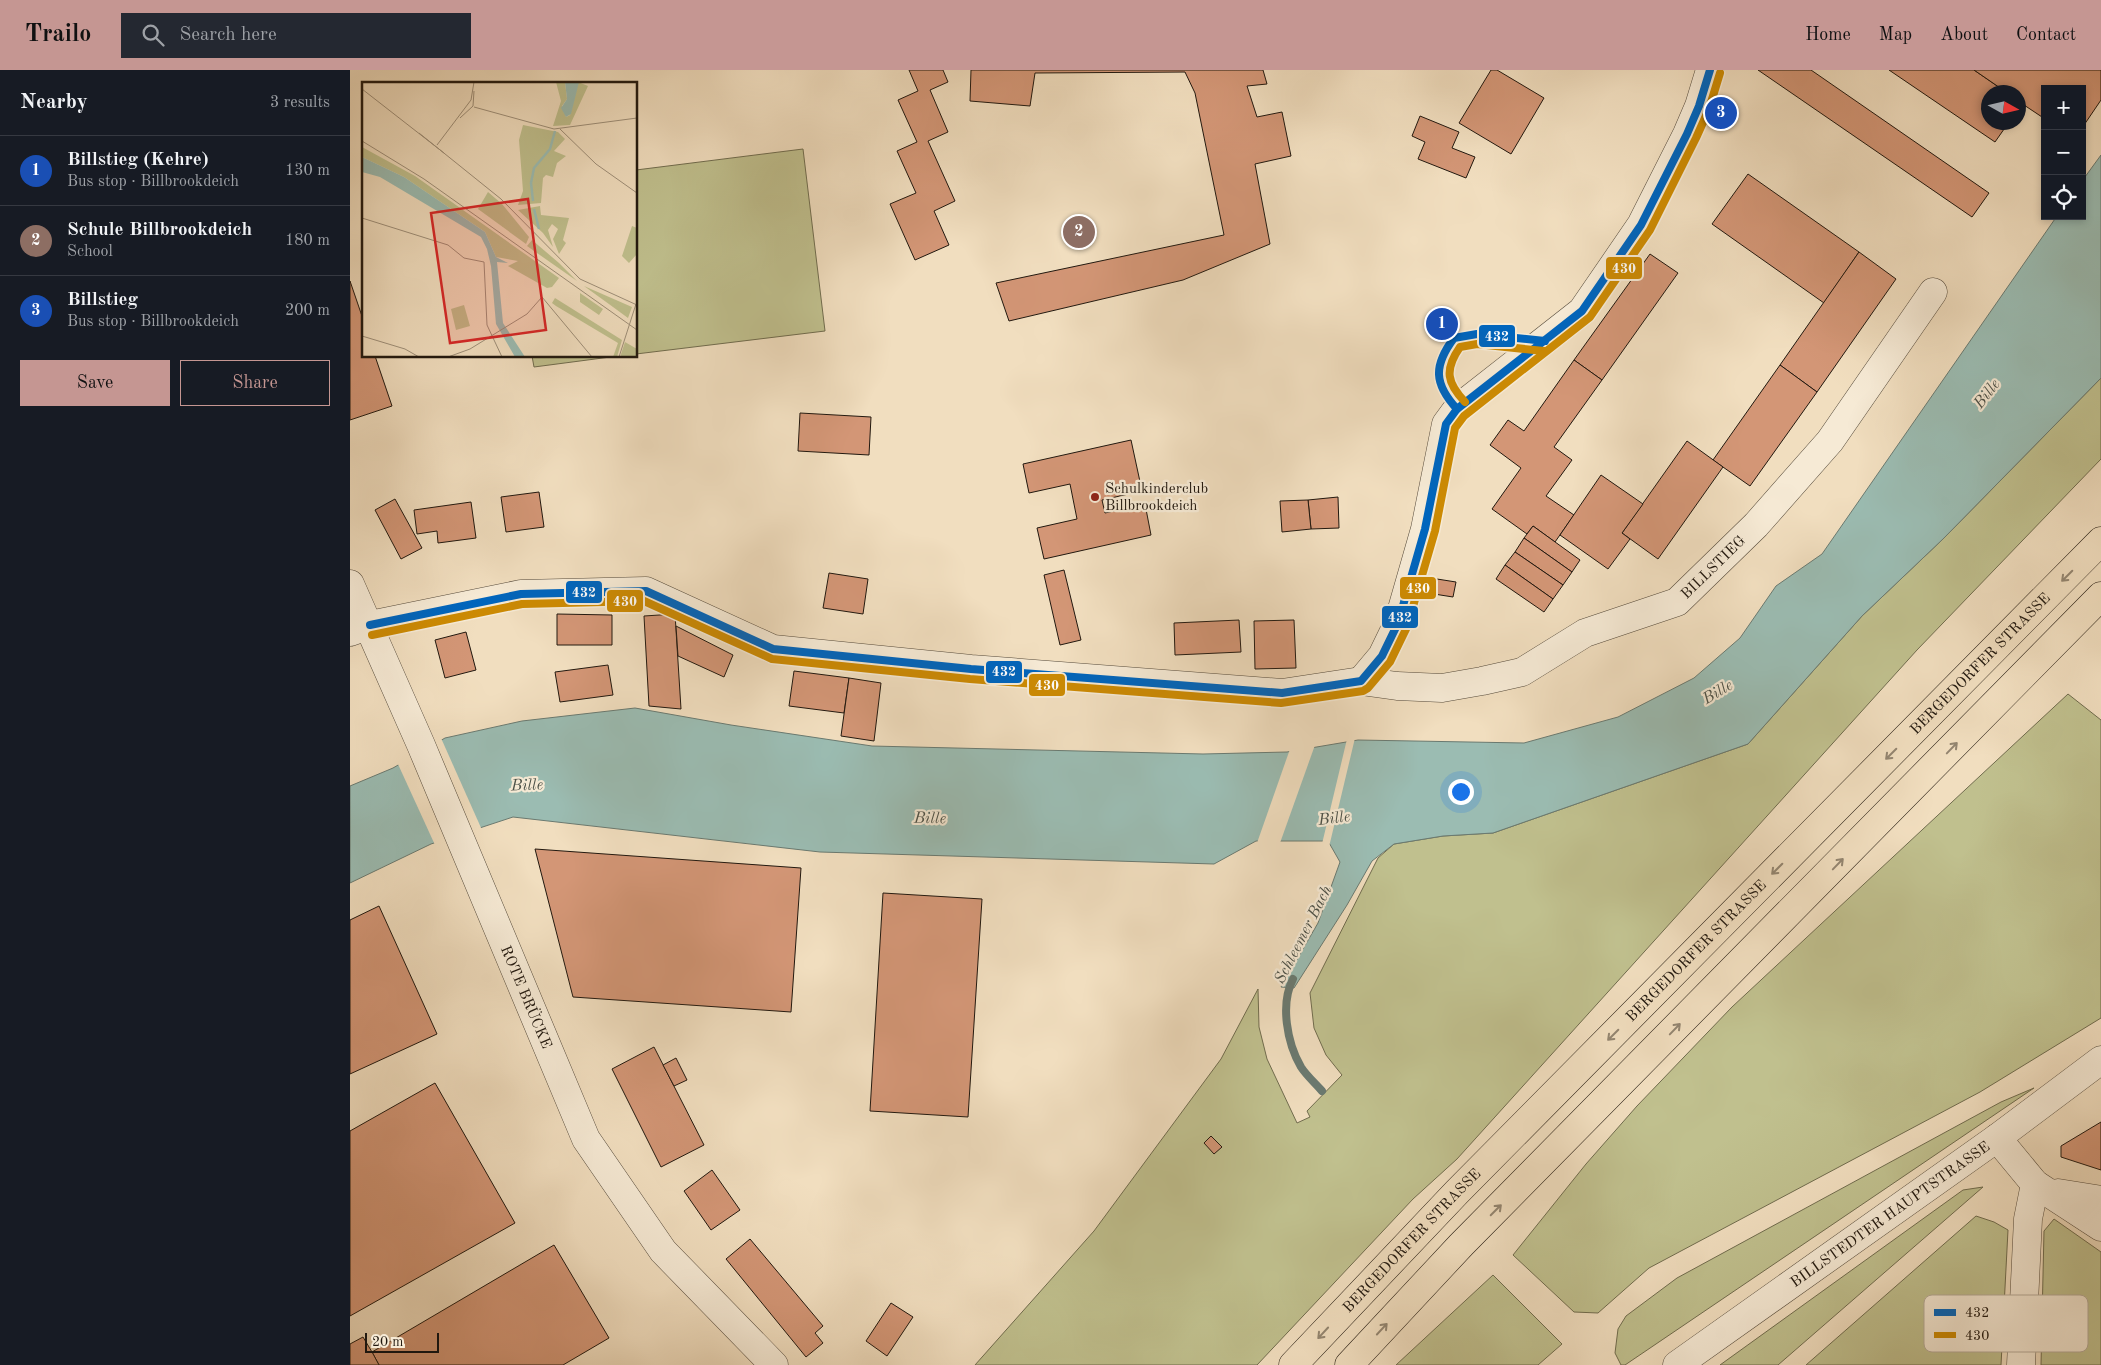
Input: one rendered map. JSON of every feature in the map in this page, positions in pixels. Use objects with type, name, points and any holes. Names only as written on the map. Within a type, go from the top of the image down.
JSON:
[{"type":"highway","name":"BERGEDORFER STRASSE","points":[[1293,1365],[1457,1192],[2101,541]]},
{"type":"highway","points":[[1349,1365],[1467,1239],[2101,596]]},
{"type":"street","points":[[1361,681],[1382,656],[1398,623],[1425,529],[1446,424],[1457,409],[1582,311],[1641,225],[1691,125],[1710,70]]},
{"type":"street","name":"BILLSTIEG","points":[[360,628],[521,594],[646,591],[773,649],[971,669],[1282,693],[1361,681],[1397,686],[1442,688],[1522,672],[1585,634],[1677,602],[1756,525],[1830,441],[1933,292]]},
{"type":"street","name":"ROTE BRÜCKE","points":[[350,584],[360,628],[421,745],[586,1139],[663,1251],[774,1365]]},
{"type":"street","name":"BILLSTEDTER HAUPTSTRASSE","points":[[1677,1365],[1997,1138],[2101,1060]]},
{"type":"street","points":[[1997,1138],[2042,1188],[2101,1227]]},
{"type":"street","points":[[2042,1188],[2101,1200]]},
{"type":"street","points":[[2024,1295],[2028,1219],[2042,1188]]},
{"type":"street","points":[[2021,1365],[2022,1352]]},
{"type":"green space","points":[[803,149],[825,331],[638,354],[638,170]]},
{"type":"green space","points":[[532,358],[603,358],[534,367]]},
{"type":"green space","points":[[2101,378],[2101,459],[1917,650],[1457,1159],[1413,1199],[1257,1365],[975,1365],[1094,1231],[1221,1059],[1258,989],[1259,1027],[1267,1059],[1297,1123],[1310,1117],[1307,1111],[1342,1075],[1326,1055],[1314,1028],[1310,993],[1378,858],[1394,844],[1443,836],[1493,833],[1748,744],[1862,616],[1944,538]]},
{"type":"green space","points":[[2068,694],[2101,720],[2101,1018],[1980,1092],[1649,1268],[1598,1313],[1574,1312],[1513,1255],[1586,1164],[1637,1106],[1732,1007]]},
{"type":"green space","points":[[2034,1088],[1625,1365],[1621,1365],[1615,1353],[1618,1329],[1626,1316],[1677,1278],[2001,1102]]},
{"type":"green space","points":[[1983,1187],[1778,1365],[1720,1365],[1963,1190]]},
{"type":"green space","points":[[1976,1216],[1994,1222],[2008,1230],[2005,1295],[1924,1295],[1924,1352],[2002,1352],[2001,1365],[1806,1365]]},
{"type":"green space","points":[[2054,1219],[2101,1252],[2101,1365],[2041,1365],[2041,1352],[2088,1352],[2088,1295],[2043,1295],[2044,1231]]},
{"type":"green space","points":[[1493,1275],[1562,1344],[1538,1365],[1396,1365]]},
{"type":"water","name":"Bille","points":[[2101,155],[2101,378],[1944,538],[1862,616],[1748,744],[1493,833],[1443,836],[1394,844],[1372,861],[1347,905],[1294,988],[1281,987],[1318,923],[1340,862],[1328,841],[1256,841],[1214,864],[820,852],[513,817],[431,844],[350,883],[350,786],[393,768],[445,738],[522,721],[635,708],[731,725],[872,746],[1203,754],[1287,752],[1358,740],[1524,743],[1618,717],[1694,678],[1740,638],[1776,586],[1822,554],[2054,220],[2086,220],[2086,176]]},
{"type":"pier","points":[[441,738],[482,830],[435,845],[397,762]]},
{"type":"pier","points":[[1355,738],[1329,847],[1327,844],[1322,844],[1347,739]]},
{"type":"pier","points":[[1315,745],[1280,843],[1257,843],[1290,749]]},
{"type":"building","points":[[909,70],[943,70],[948,82],[930,90],[948,132],[928,141],[955,201],[934,211],[949,245],[915,260],[890,204],[916,193],[897,151],[917,142],[898,100],[918,91]]},
{"type":"building","points":[[971,70],[1263,70],[1267,84],[1247,86],[1257,117],[1282,112],[1291,156],[1255,164],[1270,244],[1183,280],[1009,321],[996,283],[1224,235],[1195,93],[1185,72],[1035,73],[1030,106],[970,101]]},
{"type":"building","points":[[1491,70],[1497,70],[1544,98],[1511,154],[1459,123]]},
{"type":"building","points":[[1758,70],[1811,70],[1989,193],[1972,217]]},
{"type":"building","points":[[1889,70],[1974,70],[1996,85],[1981,85],[1981,130],[2003,130],[1995,142]]},
{"type":"building","points":[[1974,70],[2101,70],[2101,100],[2086,122],[2086,85],[2041,85],[2041,116],[2026,106],[2026,85],[1996,85]]},
{"type":"building","points":[[1420,116],[1459,132],[1452,148],[1475,157],[1466,178],[1418,159],[1425,142],[1412,136]]},
{"type":"building","points":[[1748,174],[1859,252],[1824,303],[1712,224]]},
{"type":"building","points":[[1859,252],[1896,279],[1817,392],[1780,365]]},
{"type":"building","points":[[1650,254],[1678,273],[1602,380],[1574,360]]},
{"type":"building","points":[[350,281],[362,316],[362,358],[376,358],[392,406],[350,420]]},
{"type":"building","points":[[1574,360],[1602,380],[1554,447],[1572,460],[1546,496],[1574,515],[1555,542],[1533,526],[1527,534],[1492,509],[1521,468],[1490,445],[1508,420],[1524,431]]},
{"type":"building","points":[[1780,365],[1817,392],[1750,486],[1713,460]]},
{"type":"building","points":[[800,413],[871,417],[869,455],[798,451]]},
{"type":"building","name":"Schulkinderclub Billbrookdeich","points":[[1131,440],[1142,491],[1102,500],[1105,513],[1145,504],[1151,535],[1044,559],[1037,528],[1077,519],[1070,484],[1029,493],[1023,464]]},
{"type":"building","points":[[1687,441],[1723,467],[1658,559],[1622,533]]},
{"type":"building","points":[[1601,475],[1643,504],[1622,533],[1630,539],[1608,569],[1560,535]]},
{"type":"building","points":[[539,492],[544,527],[506,532],[501,497]]},
{"type":"building","points":[[1338,497],[1339,528],[1311,529],[1308,500]]},
{"type":"building","points":[[395,499],[422,548],[401,559],[375,510]]},
{"type":"building","points":[[1308,500],[1311,529],[1282,532],[1280,501]]},
{"type":"building","points":[[471,502],[476,538],[438,543],[437,531],[417,534],[414,510]]},
{"type":"building","points":[[1533,526],[1580,560],[1572,572],[1524,538]]},
{"type":"building","points":[[1524,538],[1572,572],[1563,585],[1515,552]]},
{"type":"building","points":[[1515,552],[1563,585],[1553,599],[1505,565]]},
{"type":"building","points":[[1505,565],[1553,599],[1544,612],[1496,579]]},
{"type":"building","points":[[1064,570],[1081,640],[1060,645],[1044,575]]},
{"type":"building","points":[[829,573],[868,579],[863,614],[823,608]]},
{"type":"building","points":[[1437,579],[1456,582],[1453,597],[1434,594]]},
{"type":"building","points":[[557,614],[612,615],[612,645],[557,645]]},
{"type":"building","points":[[675,614],[681,709],[649,706],[644,616]]},
{"type":"building","points":[[1239,620],[1241,652],[1175,655],[1174,623]]},
{"type":"building","points":[[1294,620],[1296,668],[1255,669],[1254,621]]},
{"type":"building","points":[[676,626],[733,655],[724,677],[678,656]]},
{"type":"building","points":[[466,632],[476,670],[445,678],[435,640]]},
{"type":"building","points":[[608,665],[613,695],[560,702],[555,672]]},
{"type":"building","points":[[794,671],[849,678],[844,713],[789,706]]},
{"type":"building","points":[[849,678],[881,683],[874,741],[841,736]]},
{"type":"building","points":[[535,849],[801,868],[791,1012],[573,997]]},
{"type":"building","points":[[883,893],[982,899],[968,1117],[870,1111]]},
{"type":"building","points":[[379,906],[437,1034],[350,1074],[350,920]]},
{"type":"building","points":[[654,1047],[704,1145],[661,1167],[612,1069]]},
{"type":"building","points":[[676,1058],[687,1080],[674,1086],[663,1065]]},
{"type":"building","points":[[435,1083],[515,1223],[350,1316],[350,1131]]},
{"type":"building","points":[[2101,1122],[2101,1170],[2061,1157],[2061,1146]]},
{"type":"building","points":[[1211,1136],[1222,1147],[1214,1154],[1204,1143]]},
{"type":"building","points":[[712,1170],[740,1210],[711,1230],[684,1191]]},
{"type":"building","points":[[750,1239],[823,1326],[815,1333],[823,1343],[806,1357],[726,1259]]},
{"type":"building","points":[[554,1245],[609,1338],[563,1365],[379,1365],[372,1352]]},
{"type":"building","points":[[891,1303],[913,1317],[887,1356],[866,1341]]},
{"type":"building","points":[[363,1337],[379,1365],[350,1365],[350,1344]]},
{"type":"waterway","name":"Schleemer Bach","points":[[1293,979],[1289,989],[1286,1012],[1292,1047],[1301,1067],[1322,1091]]},
{"type":"transit line","name":"432","points":[[370,625],[521,594],[646,591],[773,649],[971,669],[1282,693],[1361,681],[1382,656],[1398,623],[1425,529],[1446,424],[1457,409],[1582,311],[1641,225],[1687,134],[1699,106],[1710,70]]},
{"type":"transit line","name":"430","points":[[372,635],[522,604],[644,601],[772,659],[970,679],[1281,703],[1363,691],[1368,688],[1390,662],[1407,627],[1435,531],[1455,428],[1464,416],[1590,317],[1650,230],[1709,109],[1720,73]]},
{"type":"transit line","name":"432","points":[[1457,409],[1444,391],[1439,375],[1442,357],[1454,338],[1477,334],[1545,341]]},
{"type":"transit line","name":"430","points":[[1465,402],[1454,389],[1450,376],[1452,363],[1460,347],[1477,344],[1544,351]]},
{"type":"place","name":"Billstieg","points":[[1721,113]]},
{"type":"place","name":"Schule Billbrookdeich","points":[[1079,232]]},
{"type":"place","name":"Billstieg (Kehre)","points":[[1442,324]]},
{"type":"place","name":"Schulkinderclub Billbrookdeich","points":[[1095,497]]}]
